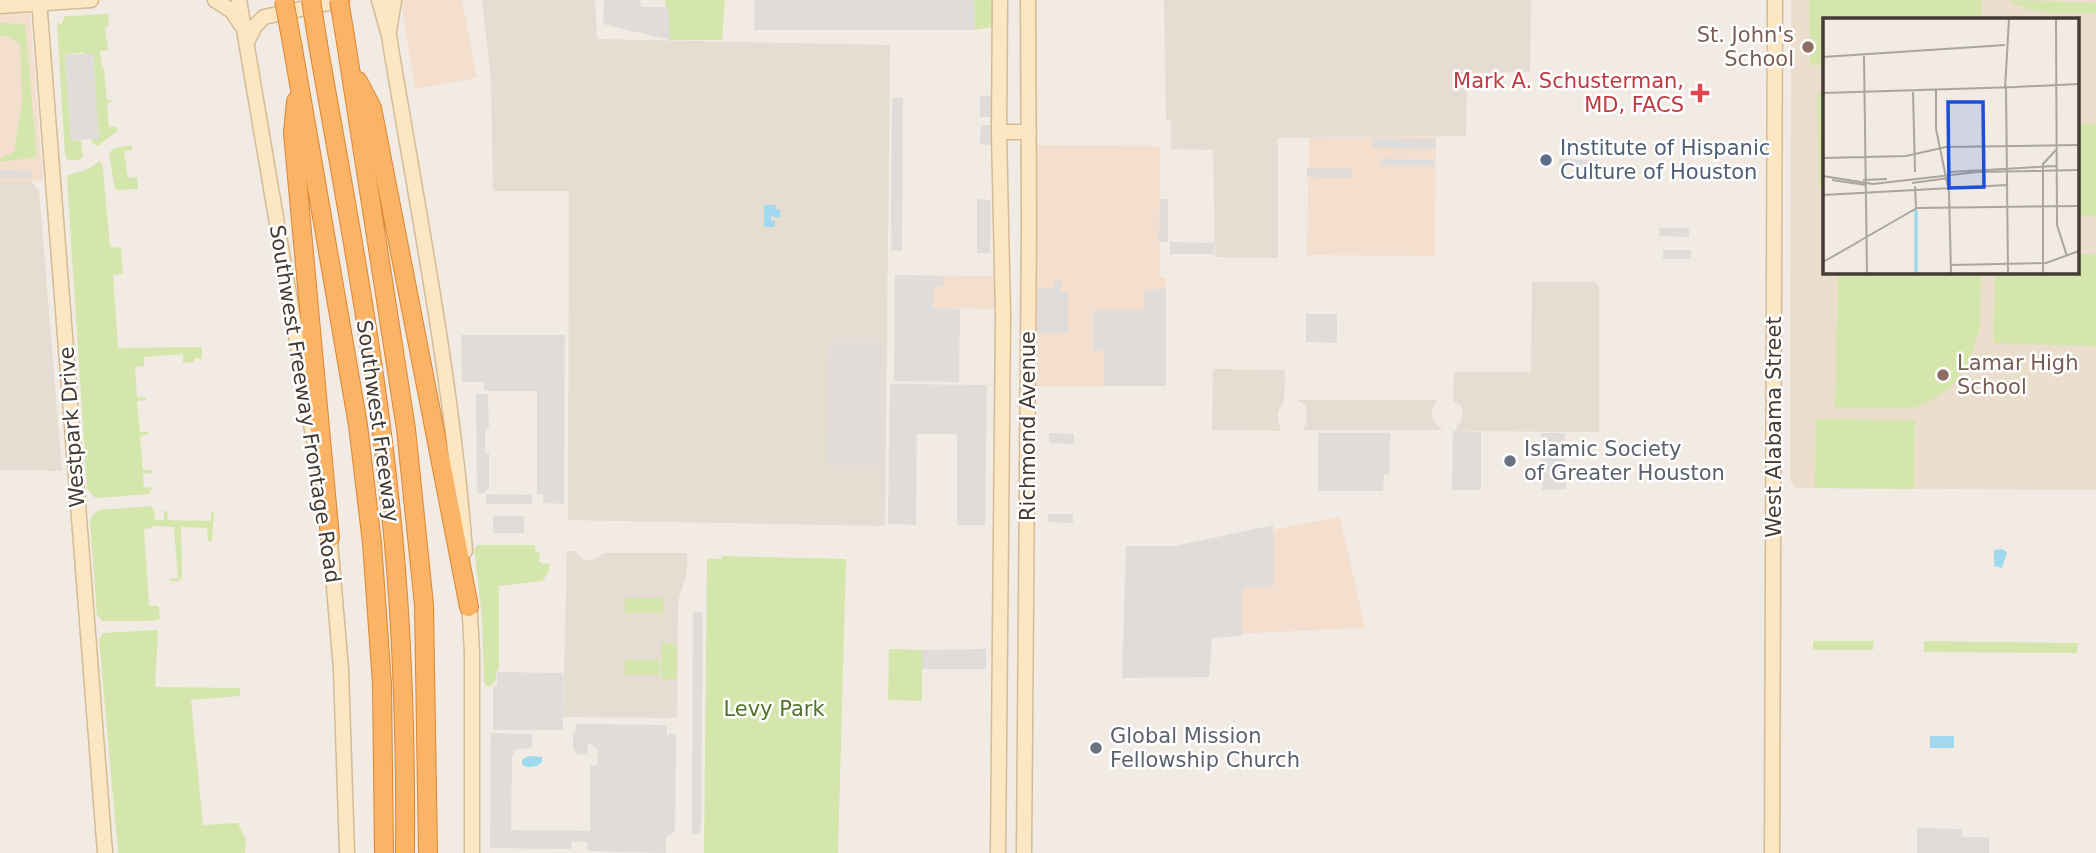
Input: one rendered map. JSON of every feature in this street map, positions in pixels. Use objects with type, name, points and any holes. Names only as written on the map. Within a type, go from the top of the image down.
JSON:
[{"type":"highway","name":"Southwest Freeway","points":[[284,0],[358,425],[372,543],[382,684],[384,853]]},
{"type":"highway","points":[[311,0],[366,330],[389,491],[401,642],[406,773],[405,853]]},
{"type":"highway","name":"Southwest Freeway","points":[[340,0],[406,429],[424,605],[428,853]]},
{"type":"highway","points":[[350,67],[372,108],[469,607]]},
{"type":"highway","points":[[298,76],[293,133],[330,538]]},
{"type":"main road","points":[[0,6],[91,0]]},
{"type":"main road","points":[[215,0],[232,11],[246,36],[264,17],[340,0]]},
{"type":"main road","name":"Southwest Freeway Frontage Road","points":[[239,0],[330,538],[341,681],[347,853]]},
{"type":"main road","points":[[388,36],[394,0]]},
{"type":"main road","name":"Richmond Avenue","points":[[999,853],[1003,292],[999,132],[1000,0]]},
{"type":"main road","name":"Richmond Avenue","points":[[1024,853],[1028,0]]},
{"type":"main road","name":"West Alabama Street","points":[[1772,853],[1775,0]]},
{"type":"main road","name":"Westpark Drive","points":[[39,2],[105,853]]},
{"type":"main road","points":[[377,3],[388,36],[453,431],[462,510],[472,652],[472,853]]},
{"type":"main road","points":[[999,132],[1029,132]]},
{"type":"main road","points":[[1000,711],[1026,710]]},
{"type":"shaded area","points":[[0,0],[29,0],[43,181],[0,181]]},
{"type":"shaded area","points":[[403,0],[462,0],[477,78],[415,89],[401,4]]},
{"type":"shaded area","points":[[482,0],[595,0],[597,39],[890,45],[885,526],[568,520],[569,191],[493,191],[491,80]]},
{"type":"shaded area","points":[[604,0],[640,0],[641,7],[668,7],[670,40],[603,24]]},
{"type":"shaded area","points":[[755,0],[974,0],[975,30],[754,30]]},
{"type":"shaded area","points":[[1164,0],[1531,0],[1530,72],[1467,73],[1466,136],[1278,138],[1278,258],[1215,257],[1213,150],[1171,149],[1171,120],[1166,120]]},
{"type":"shaded area","name":"Lamar High School","points":[[1791,0],[2096,0],[2096,490],[1795,488],[1790,480]]},
{"type":"shaded area","points":[[93,53],[99,139],[71,140],[65,55]]},
{"type":"shaded area","points":[[980,96],[991,96],[991,117],[980,117]]},
{"type":"shaded area","points":[[892,98],[903,98],[902,251],[891,251]]},
{"type":"shaded area","points":[[981,125],[991,125],[991,145],[980,144]]},
{"type":"shaded area","points":[[1436,137],[1435,256],[1307,255],[1309,138]]},
{"type":"shaded area","points":[[1372,138],[1435,139],[1435,149],[1372,148]]},
{"type":"shaded area","points":[[1559,140],[1597,141],[1597,149],[1559,148]]},
{"type":"shaded area","points":[[1037,145],[1160,146],[1160,277],[1166,278],[1166,386],[1036,386]]},
{"type":"shaded area","points":[[1381,159],[1434,160],[1434,167],[1380,167]]},
{"type":"shaded area","points":[[1559,159],[1598,160],[1598,168],[1559,168]]},
{"type":"shaded area","points":[[1307,168],[1352,168],[1352,178],[1307,177]]},
{"type":"shaded area","points":[[0,170],[31,171],[31,178],[0,178]]},
{"type":"shaded area","points":[[0,181],[31,181],[39,190],[62,471],[0,470]]},
{"type":"shaded area","points":[[977,199],[991,200],[990,253],[977,253]]},
{"type":"shaded area","points":[[1160,199],[1168,199],[1168,242],[1159,242]]},
{"type":"shaded area","points":[[1659,228],[1689,228],[1689,237],[1659,236]]},
{"type":"shaded area","points":[[1170,242],[1214,243],[1214,254],[1170,254]]},
{"type":"shaded area","points":[[1663,250],[1691,250],[1691,259],[1663,259]]},
{"type":"shaded area","points":[[895,275],[996,276],[995,309],[895,308]]},
{"type":"shaded area","points":[[895,275],[943,276],[943,286],[933,286],[933,308],[960,309],[959,382],[894,381]]},
{"type":"shaded area","points":[[1054,281],[1061,281],[1061,292],[1068,292],[1068,333],[1037,333],[1037,288],[1053,288]]},
{"type":"shaded area","points":[[1532,282],[1594,282],[1599,286],[1599,432],[1457,431],[1456,427],[1461,422],[1463,413],[1461,405],[1453,402],[1454,372],[1531,372]]},
{"type":"shaded area","points":[[1145,289],[1166,289],[1166,386],[1104,386],[1104,351],[1093,351],[1093,311],[1144,311]]},
{"type":"shaded area","points":[[1306,314],[1337,314],[1337,343],[1306,342]]},
{"type":"shaded area","points":[[461,335],[565,335],[564,504],[543,503],[543,494],[537,494],[537,391],[484,391],[484,382],[462,382]]},
{"type":"shaded area","points":[[830,343],[881,343],[880,465],[829,465]]},
{"type":"shaded area","points":[[1213,369],[1285,370],[1284,401],[1278,412],[1281,431],[1212,430]]},
{"type":"shaded area","points":[[890,384],[987,385],[985,525],[957,525],[957,434],[917,434],[916,525],[888,524]]},
{"type":"shaded area","points":[[476,394],[488,394],[489,427],[485,430],[485,454],[489,452],[489,488],[484,493],[477,493]]},
{"type":"shaded area","points":[[1297,400],[1437,400],[1431,412],[1433,421],[1443,430],[1303,430],[1307,421],[1306,406]]},
{"type":"shaded area","points":[[1453,431],[1481,432],[1481,490],[1452,490]]},
{"type":"shaded area","points":[[1049,433],[1074,434],[1074,444],[1049,443]]},
{"type":"shaded area","points":[[1318,433],[1390,433],[1389,475],[1384,475],[1383,491],[1318,491]]},
{"type":"shaded area","points":[[1541,433],[1565,433],[1566,489],[1542,490]]},
{"type":"shaded area","points":[[486,494],[532,495],[532,504],[486,504]]},
{"type":"shaded area","points":[[1048,514],[1073,514],[1073,523],[1048,522]]},
{"type":"shaded area","points":[[493,516],[524,516],[524,533],[493,533]]},
{"type":"shaded area","points":[[1340,517],[1365,628],[1232,634],[1232,537]]},
{"type":"shaded area","points":[[1273,525],[1273,587],[1242,588],[1242,636],[1212,638],[1209,677],[1122,678],[1126,546],[1175,546]]},
{"type":"shaded area","points":[[567,551],[575,551],[586,560],[596,559],[604,553],[687,553],[687,572],[678,602],[677,718],[563,717]]},
{"type":"shaded area","points":[[693,612],[703,612],[699,834],[692,834]]},
{"type":"shaded area","points":[[986,649],[986,669],[922,669],[922,650]]},
{"type":"shaded area","points":[[497,672],[563,673],[563,730],[493,730],[493,687],[497,685]]},
{"type":"shaded area","points":[[575,724],[667,725],[667,736],[671,733],[676,736],[675,831],[666,837],[666,853],[588,851],[587,842],[572,841],[571,849],[490,848],[491,733],[532,734],[532,748],[516,749],[512,756],[511,830],[590,831],[590,765],[597,765],[598,750],[588,742],[587,755],[577,754],[573,748],[573,733],[577,732]]},
{"type":"shaded area","points":[[1917,828],[1962,829],[1962,837],[1989,837],[1989,853],[1917,853]]},
{"type":"green space","points":[[665,0],[725,0],[722,40],[670,40],[668,7],[665,6]]},
{"type":"green space","points":[[974,0],[992,0],[992,27],[975,30]]},
{"type":"green space","points":[[1809,0],[1982,0],[1982,18],[1823,18],[1823,65],[1810,65]]},
{"type":"green space","points":[[2009,0],[2096,3],[2096,13],[2039,12],[2018,6]]},
{"type":"green space","points":[[108,14],[109,26],[105,27],[108,50],[100,51],[107,100],[115,101],[107,103],[109,127],[117,127],[117,131],[98,146],[91,142],[92,139],[99,139],[93,54],[82,52],[65,55],[71,140],[81,141],[83,157],[68,160],[65,156],[57,23],[62,24],[65,16]]},
{"type":"green space","points":[[0,23],[25,24],[37,157],[0,162],[0,158],[14,152],[22,102],[20,44],[6,36],[0,36]]},
{"type":"green space","points":[[1823,90],[1823,187],[1819,187],[1817,95]]},
{"type":"green space","points":[[2078,123],[2096,124],[2096,216],[2078,216]]},
{"type":"green space","points":[[131,145],[133,150],[124,151],[128,178],[137,177],[138,189],[116,190],[109,153],[114,148]]},
{"type":"green space","points":[[100,161],[103,168],[110,247],[121,248],[123,274],[113,275],[118,348],[202,347],[202,359],[194,358],[194,362],[183,363],[183,354],[144,357],[144,366],[135,367],[137,397],[146,398],[137,401],[140,432],[149,432],[140,436],[143,470],[152,470],[152,473],[143,474],[144,488],[153,487],[149,494],[99,498],[94,497],[87,488],[67,179],[68,175],[86,170]]},
{"type":"green space","points":[[2078,254],[2096,255],[2096,346],[1993,343],[1995,273],[2078,273]]},
{"type":"green space","points":[[1838,273],[1981,273],[1980,328],[1968,364],[1950,388],[1927,403],[1911,408],[1835,408]]},
{"type":"green space","points":[[1816,419],[1915,420],[1914,489],[1815,488]]},
{"type":"green space","points":[[150,506],[154,510],[155,520],[164,520],[164,511],[167,511],[168,520],[211,521],[211,512],[214,512],[212,541],[208,541],[207,528],[181,527],[182,577],[179,581],[170,581],[169,579],[178,578],[174,527],[153,526],[144,529],[149,606],[158,606],[160,619],[102,621],[97,615],[90,521],[99,510]]},
{"type":"green space","points":[[477,545],[535,545],[535,551],[540,553],[539,561],[543,564],[549,563],[543,581],[499,586],[499,668],[496,680],[490,686],[486,686],[484,680],[482,617],[474,549]]},
{"type":"green space","name":"Levy Park","points":[[722,556],[846,559],[838,853],[704,853],[707,559],[722,559]]},
{"type":"green space","points":[[625,598],[663,598],[663,613],[625,613]]},
{"type":"green space","points":[[158,630],[155,687],[240,688],[240,696],[191,700],[203,825],[238,823],[246,837],[245,853],[118,853],[99,639],[103,633]]},
{"type":"green space","points":[[1813,641],[1874,641],[1873,650],[1813,650]]},
{"type":"green space","points":[[1924,641],[2078,643],[2077,653],[1924,652]]},
{"type":"green space","points":[[661,643],[674,643],[674,646],[677,646],[677,679],[661,679]]},
{"type":"green space","points":[[889,649],[922,650],[922,701],[888,700]]},
{"type":"green space","points":[[625,660],[659,660],[659,675],[625,675]]},
{"type":"water","points":[[764,205],[776,205],[776,209],[780,210],[780,218],[771,216],[775,227],[764,227]]},
{"type":"water","points":[[2002,549],[2007,552],[2002,568],[1994,566],[1994,550]]},
{"type":"water","points":[[1930,736],[1954,736],[1954,748],[1930,748]]},
{"type":"water","points":[[528,756],[542,757],[542,762],[534,767],[526,767],[522,760]]},
{"type":"place","name":"St. John's School","points":[[1808,47]]},
{"type":"place","name":"Mark A. Schusterman, MD, FACS","points":[[1700,93]]},
{"type":"place","name":"Institute of Hispanic Culture of Houston","points":[[1546,160]]},
{"type":"place","name":"Lamar High School","points":[[1943,375]]},
{"type":"place","name":"Islamic Society of Greater Houston","points":[[1510,461]]},
{"type":"place","name":"Global Mission Fellowship Church","points":[[1096,748]]}]
